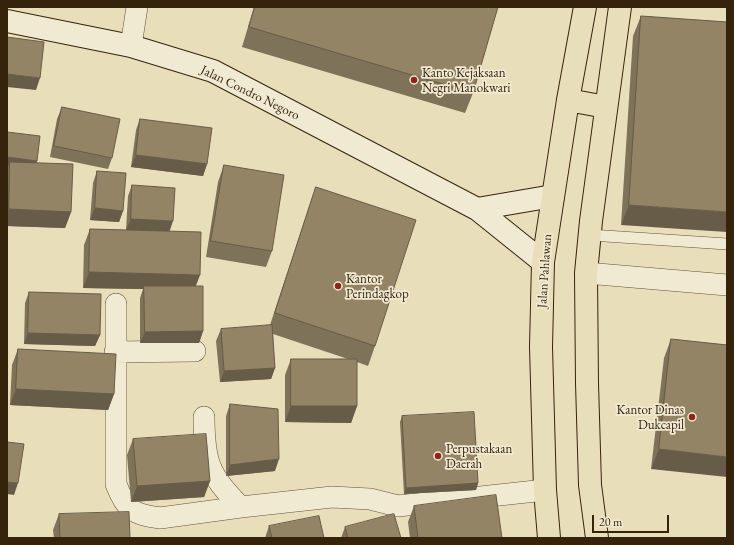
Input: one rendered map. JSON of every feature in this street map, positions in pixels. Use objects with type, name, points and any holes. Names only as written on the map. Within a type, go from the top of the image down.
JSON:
[{"type":"main road","name":"Jalan Pahlawan","points":[[549,538],[544,490],[541,346],[543,262],[568,100],[585,7]]},
{"type":"main road","points":[[597,538],[590,485],[586,273],[606,107],[620,7]]},
{"type":"main road","name":"Jalan Condro Negoro","points":[[7,21],[131,46],[213,71],[478,209],[543,262]]},
{"type":"main road","points":[[568,100],[606,107]]},
{"type":"main road","points":[[478,209],[553,196]]},
{"type":"street","points":[[131,46],[137,7]]},
{"type":"street","points":[[586,273],[727,285]]},
{"type":"street","points":[[116,304],[116,484],[123,502],[131,510],[147,516],[160,518],[332,497],[357,497],[398,506],[544,490]]},
{"type":"street","points":[[116,352],[195,351]]},
{"type":"street","points":[[204,417],[205,438],[211,470],[220,485],[241,507]]},
{"type":"lane","points":[[590,235],[727,244]]},
{"type":"building","name":"Kanto Kejaksaan Negri Manokwari","points":[[255,7],[498,7],[473,93],[249,27]]},
{"type":"building","points":[[641,16],[727,22],[727,212],[629,205]]},
{"type":"building","points":[[7,37],[44,42],[40,78],[7,74]]},
{"type":"building","points":[[62,107],[120,119],[112,158],[54,146]]},
{"type":"building","points":[[140,119],[212,128],[207,164],[136,155]]},
{"type":"building","points":[[7,132],[40,136],[37,161],[7,157]]},
{"type":"building","points":[[10,162],[73,164],[71,212],[9,209]]},
{"type":"building","points":[[224,165],[284,175],[272,251],[211,241]]},
{"type":"building","points":[[97,171],[126,173],[123,211],[95,208]]},
{"type":"building","points":[[132,185],[175,188],[173,221],[131,219]]},
{"type":"building","name":"Kantor Perindagkop","points":[[316,187],[416,220],[375,346],[275,313]]},
{"type":"building","points":[[90,229],[201,232],[200,275],[89,272]]},
{"type":"building","points":[[144,286],[203,286],[203,331],[145,332]]},
{"type":"building","points":[[29,292],[101,294],[100,335],[28,333]]},
{"type":"building","points":[[272,325],[275,368],[224,371],[221,329]]},
{"type":"building","name":"Kantor Dinas Dukcapil","points":[[671,339],[727,345],[727,457],[659,449]]},
{"type":"building","points":[[18,349],[116,354],[114,394],[16,389]]},
{"type":"building","points":[[291,359],[357,359],[357,406],[291,406]]},
{"type":"building","points":[[230,404],[278,409],[279,459],[230,465]]},
{"type":"building","name":"Perpustakaan Daerah","points":[[474,412],[478,483],[406,488],[402,416]]},
{"type":"building","points":[[206,434],[210,481],[137,486],[133,439]]},
{"type":"building","points":[[7,442],[24,444],[18,483],[7,482]]},
{"type":"building","points":[[496,495],[502,538],[418,538],[414,506]]},
{"type":"building","points":[[129,512],[130,538],[60,538],[59,514]]},
{"type":"building","points":[[394,514],[401,538],[348,538],[345,527]]},
{"type":"building","points":[[319,516],[324,538],[272,538],[269,526]]},
{"type":"place","name":"Kanto Kejaksaan Negri Manokwari","points":[[414,80]]},
{"type":"place","name":"Kantor Perindagkop","points":[[338,286]]},
{"type":"place","name":"Kantor Dinas Dukcapil","points":[[692,417]]},
{"type":"place","name":"Perpustakaan Daerah","points":[[438,456]]}]
